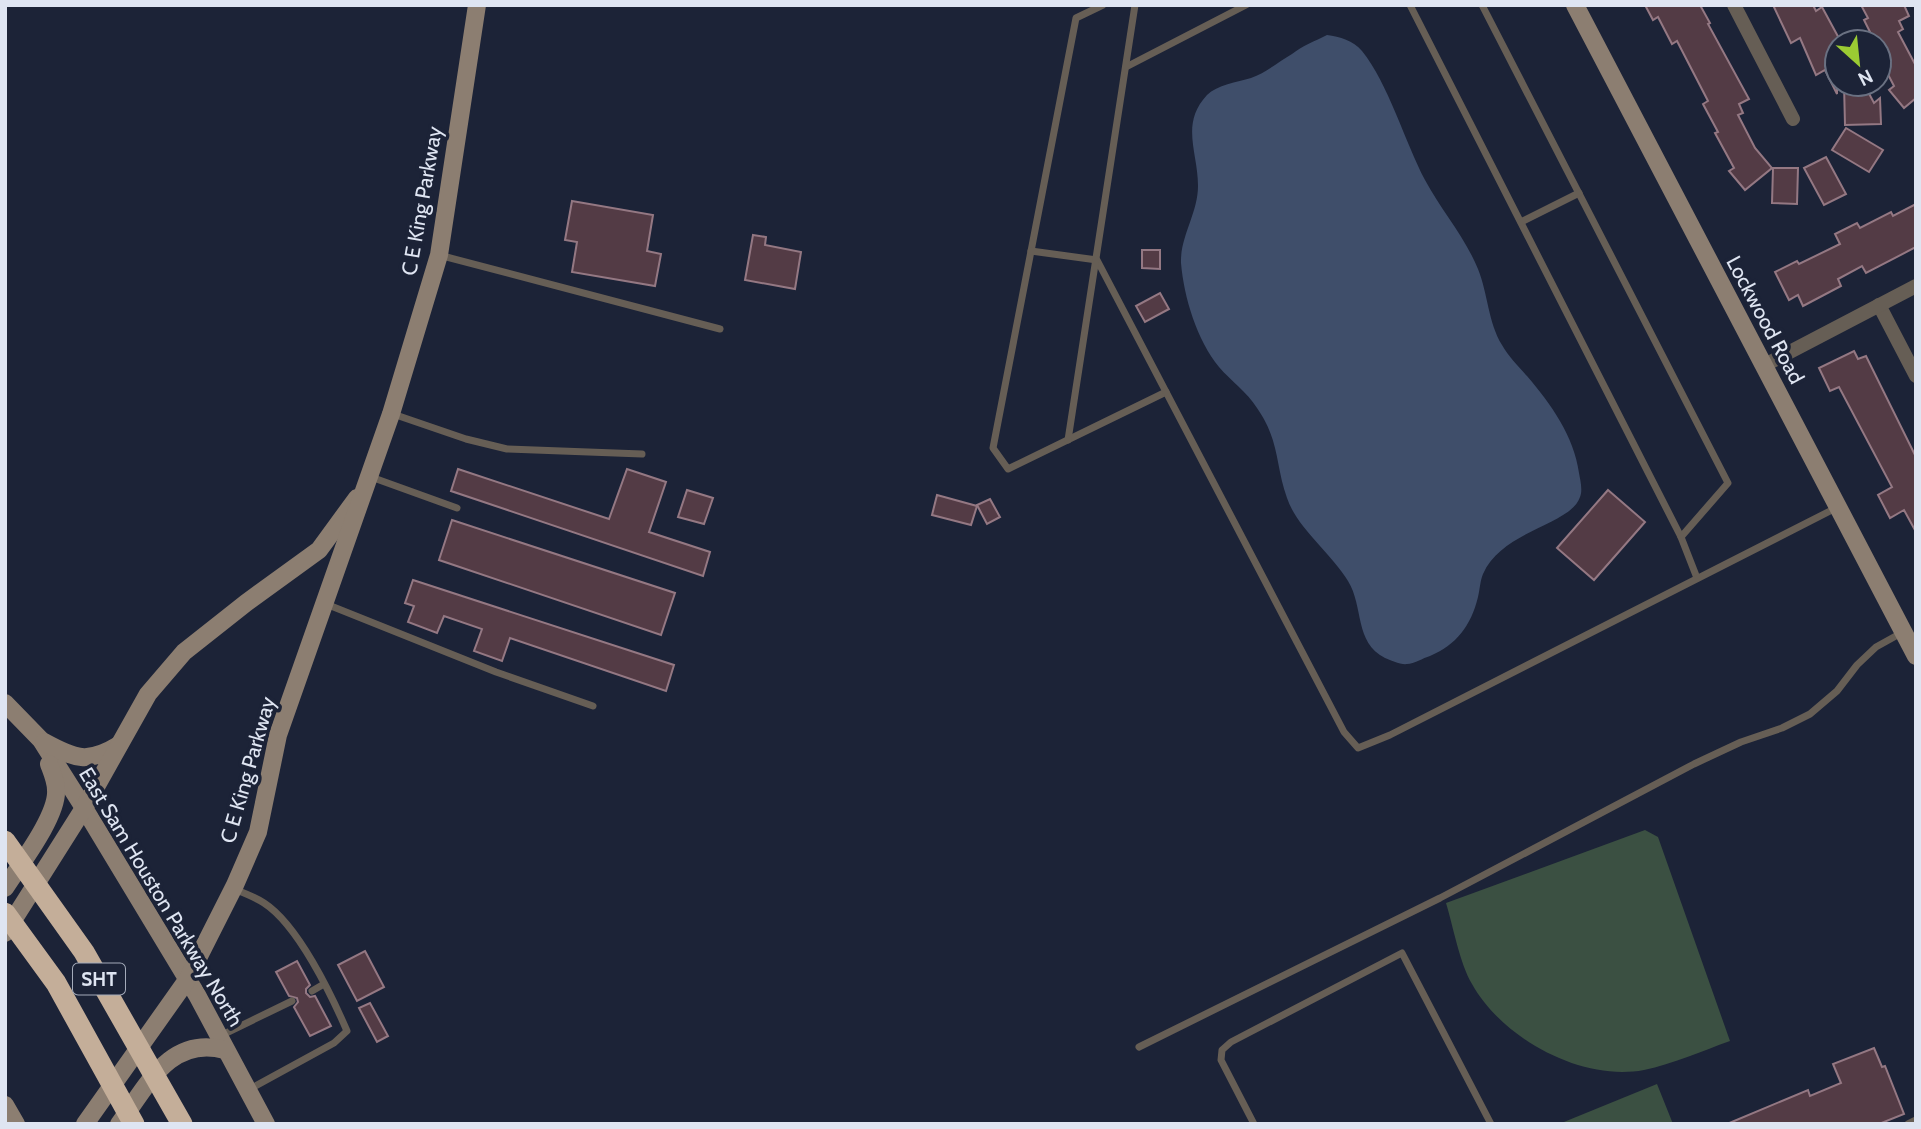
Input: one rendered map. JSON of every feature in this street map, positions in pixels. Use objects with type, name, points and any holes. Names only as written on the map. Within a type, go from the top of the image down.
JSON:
[{"type":"highway","name":"SHT","points":[[5,841],[84,952],[182,1124]]},
{"type":"highway","name":"SHT","points":[[5,913],[56,983],[134,1124]]},
{"type":"main road","name":"C E King Parkway","points":[[85,1124],[187,981],[258,832],[278,735],[370,479],[439,255],[477,5]]},
{"type":"main road","name":"Lockwood Road","points":[[1575,5],[1916,656]]},
{"type":"main road","name":"C E King Parkway","points":[[5,933],[84,808],[148,694],[184,652],[319,550],[370,479]]},
{"type":"main road","name":"East Sam Houston Parkway North","points":[[5,703],[41,740],[84,808],[187,981],[266,1124]]},
{"type":"main road","points":[[41,740],[68,755],[85,758],[102,755],[120,745]]},
{"type":"main road","points":[[5,888],[50,817],[55,803],[54,780],[41,740]]},
{"type":"main road","points":[[119,1124],[164,1065],[178,1053],[222,1044]]},
{"type":"main road","points":[[5,1105],[16,1124]]},
{"type":"street","points":[[1734,5],[1793,119]]},
{"type":"street","points":[[1763,366],[1916,286]]},
{"type":"street","points":[[1879,305],[1916,376]]},
{"type":"lane","points":[[1103,5],[1076,18],[993,449],[1008,469],[1166,393]]},
{"type":"lane","points":[[1068,440],[1135,5]]},
{"type":"lane","points":[[1126,67],[1246,5]]},
{"type":"lane","points":[[1410,5],[1681,537],[1697,578]]},
{"type":"lane","points":[[1482,5],[1728,483],[1681,537]]},
{"type":"lane","points":[[1521,222],[1578,193]]},
{"type":"lane","points":[[1031,251],[1097,260]]},
{"type":"lane","points":[[439,255],[720,329]]},
{"type":"lane","points":[[1097,260],[1344,732],[1358,748],[1390,735],[1837,507]]},
{"type":"lane","points":[[391,414],[466,439],[507,449],[642,454]]},
{"type":"lane","points":[[370,479],[457,508]]},
{"type":"lane","points":[[325,604],[496,672],[593,706]]},
{"type":"lane","points":[[1139,1047],[1428,904],[1695,764],[1810,714],[1837,691],[1857,665],[1876,647],[1903,632]]},
{"type":"lane","points":[[233,888],[265,904],[289,925],[324,984],[347,1031],[334,1043],[247,1091]]},
{"type":"lane","points":[[1254,1124],[1221,1060],[1222,1050],[1231,1042],[1402,953],[1491,1124]]},
{"type":"lane","points":[[312,990],[324,984]]},
{"type":"lane","points":[[222,1044],[292,1001]]},
{"type":"lane","points":[[1908,1124],[1916,1120]]},
{"type":"green space","points":[[1645,830],[1658,837],[1730,1041],[1644,1070],[1620,1072],[1595,1069],[1546,1052],[1523,1038],[1485,1004],[1464,966],[1446,903]]},
{"type":"green space","points":[[1657,1084],[1673,1124],[1559,1124]]},
{"type":"water","points":[[1327,35],[1355,44],[1380,79],[1425,180],[1473,257],[1497,336],[1545,398],[1567,433],[1581,485],[1580,497],[1574,507],[1505,547],[1492,559],[1482,577],[1467,626],[1455,640],[1430,656],[1410,664],[1385,658],[1368,643],[1348,581],[1292,509],[1283,486],[1270,431],[1264,420],[1249,397],[1219,367],[1204,344],[1189,304],[1181,263],[1183,244],[1197,196],[1192,128],[1199,106],[1207,95],[1216,89],[1256,76],[1300,48]]},
{"type":"building","points":[[1645,5],[1700,5],[1710,23],[1708,24],[1749,99],[1739,104],[1743,113],[1738,115],[1755,148],[1772,168],[1745,190],[1729,171],[1734,168],[1703,104],[1708,101],[1677,41],[1672,44],[1658,17],[1653,20]]},
{"type":"building","points":[[1773,5],[1813,5],[1816,11],[1822,7],[1833,28],[1823,28],[1823,71],[1816,75],[1800,38],[1791,43]]},
{"type":"building","points":[[1861,5],[1904,5],[1909,16],[1899,21],[1903,29],[1898,32],[1916,66],[1916,98],[1904,108],[1893,95],[1893,28],[1868,28],[1864,20],[1868,18]]},
{"type":"building","points":[[1844,98],[1871,98],[1874,103],[1880,98],[1881,124],[1845,125]]},
{"type":"building","points":[[1846,128],[1883,150],[1869,172],[1832,150]]},
{"type":"building","points":[[1826,157],[1846,194],[1824,205],[1804,168]]},
{"type":"building","points":[[1773,168],[1798,168],[1797,204],[1772,203]]},
{"type":"building","points":[[572,201],[653,215],[647,251],[661,254],[655,286],[572,272],[577,242],[565,240]]},
{"type":"building","points":[[1916,204],[1916,247],[1866,273],[1862,266],[1838,279],[1841,286],[1803,306],[1798,295],[1789,300],[1775,272],[1797,261],[1799,264],[1840,244],[1835,234],[1857,223],[1860,228],[1891,212],[1893,216]]},
{"type":"building","points":[[753,235],[766,237],[765,245],[801,252],[795,289],[745,280]]},
{"type":"building","points":[[1142,250],[1160,250],[1160,269],[1142,268]]},
{"type":"building","points":[[1160,293],[1169,309],[1145,322],[1136,306]]},
{"type":"building","points":[[1854,351],[1858,359],[1866,356],[1916,457],[1916,532],[1904,510],[1890,518],[1878,495],[1892,487],[1839,387],[1830,391],[1819,368]]},
{"type":"building","points":[[458,469],[609,519],[627,469],[666,482],[649,532],[710,552],[703,576],[451,491]]},
{"type":"building","points":[[687,490],[713,498],[704,524],[678,517]]},
{"type":"building","points":[[1608,490],[1645,522],[1594,580],[1557,548]]},
{"type":"building","points":[[937,495],[977,506],[971,525],[932,515]]},
{"type":"building","points":[[990,499],[1000,517],[987,524],[977,505]]},
{"type":"building","points":[[452,520],[675,593],[661,635],[439,560]]},
{"type":"building","points":[[413,580],[674,665],[666,691],[510,638],[502,661],[474,651],[482,629],[444,616],[437,633],[408,622],[414,606],[405,603]]},
{"type":"building","points":[[365,951],[384,987],[357,1001],[338,965]]},
{"type":"building","points":[[297,961],[310,985],[306,993],[310,997],[315,996],[331,1026],[310,1036],[294,1007],[298,1002],[297,998],[289,996],[276,972]]},
{"type":"building","points":[[370,1003],[388,1036],[377,1042],[359,1008]]},
{"type":"building","points":[[1874,1048],[1882,1067],[1885,1066],[1904,1114],[1879,1124],[1727,1124],[1808,1090],[1810,1096],[1841,1083],[1833,1064]]}]
